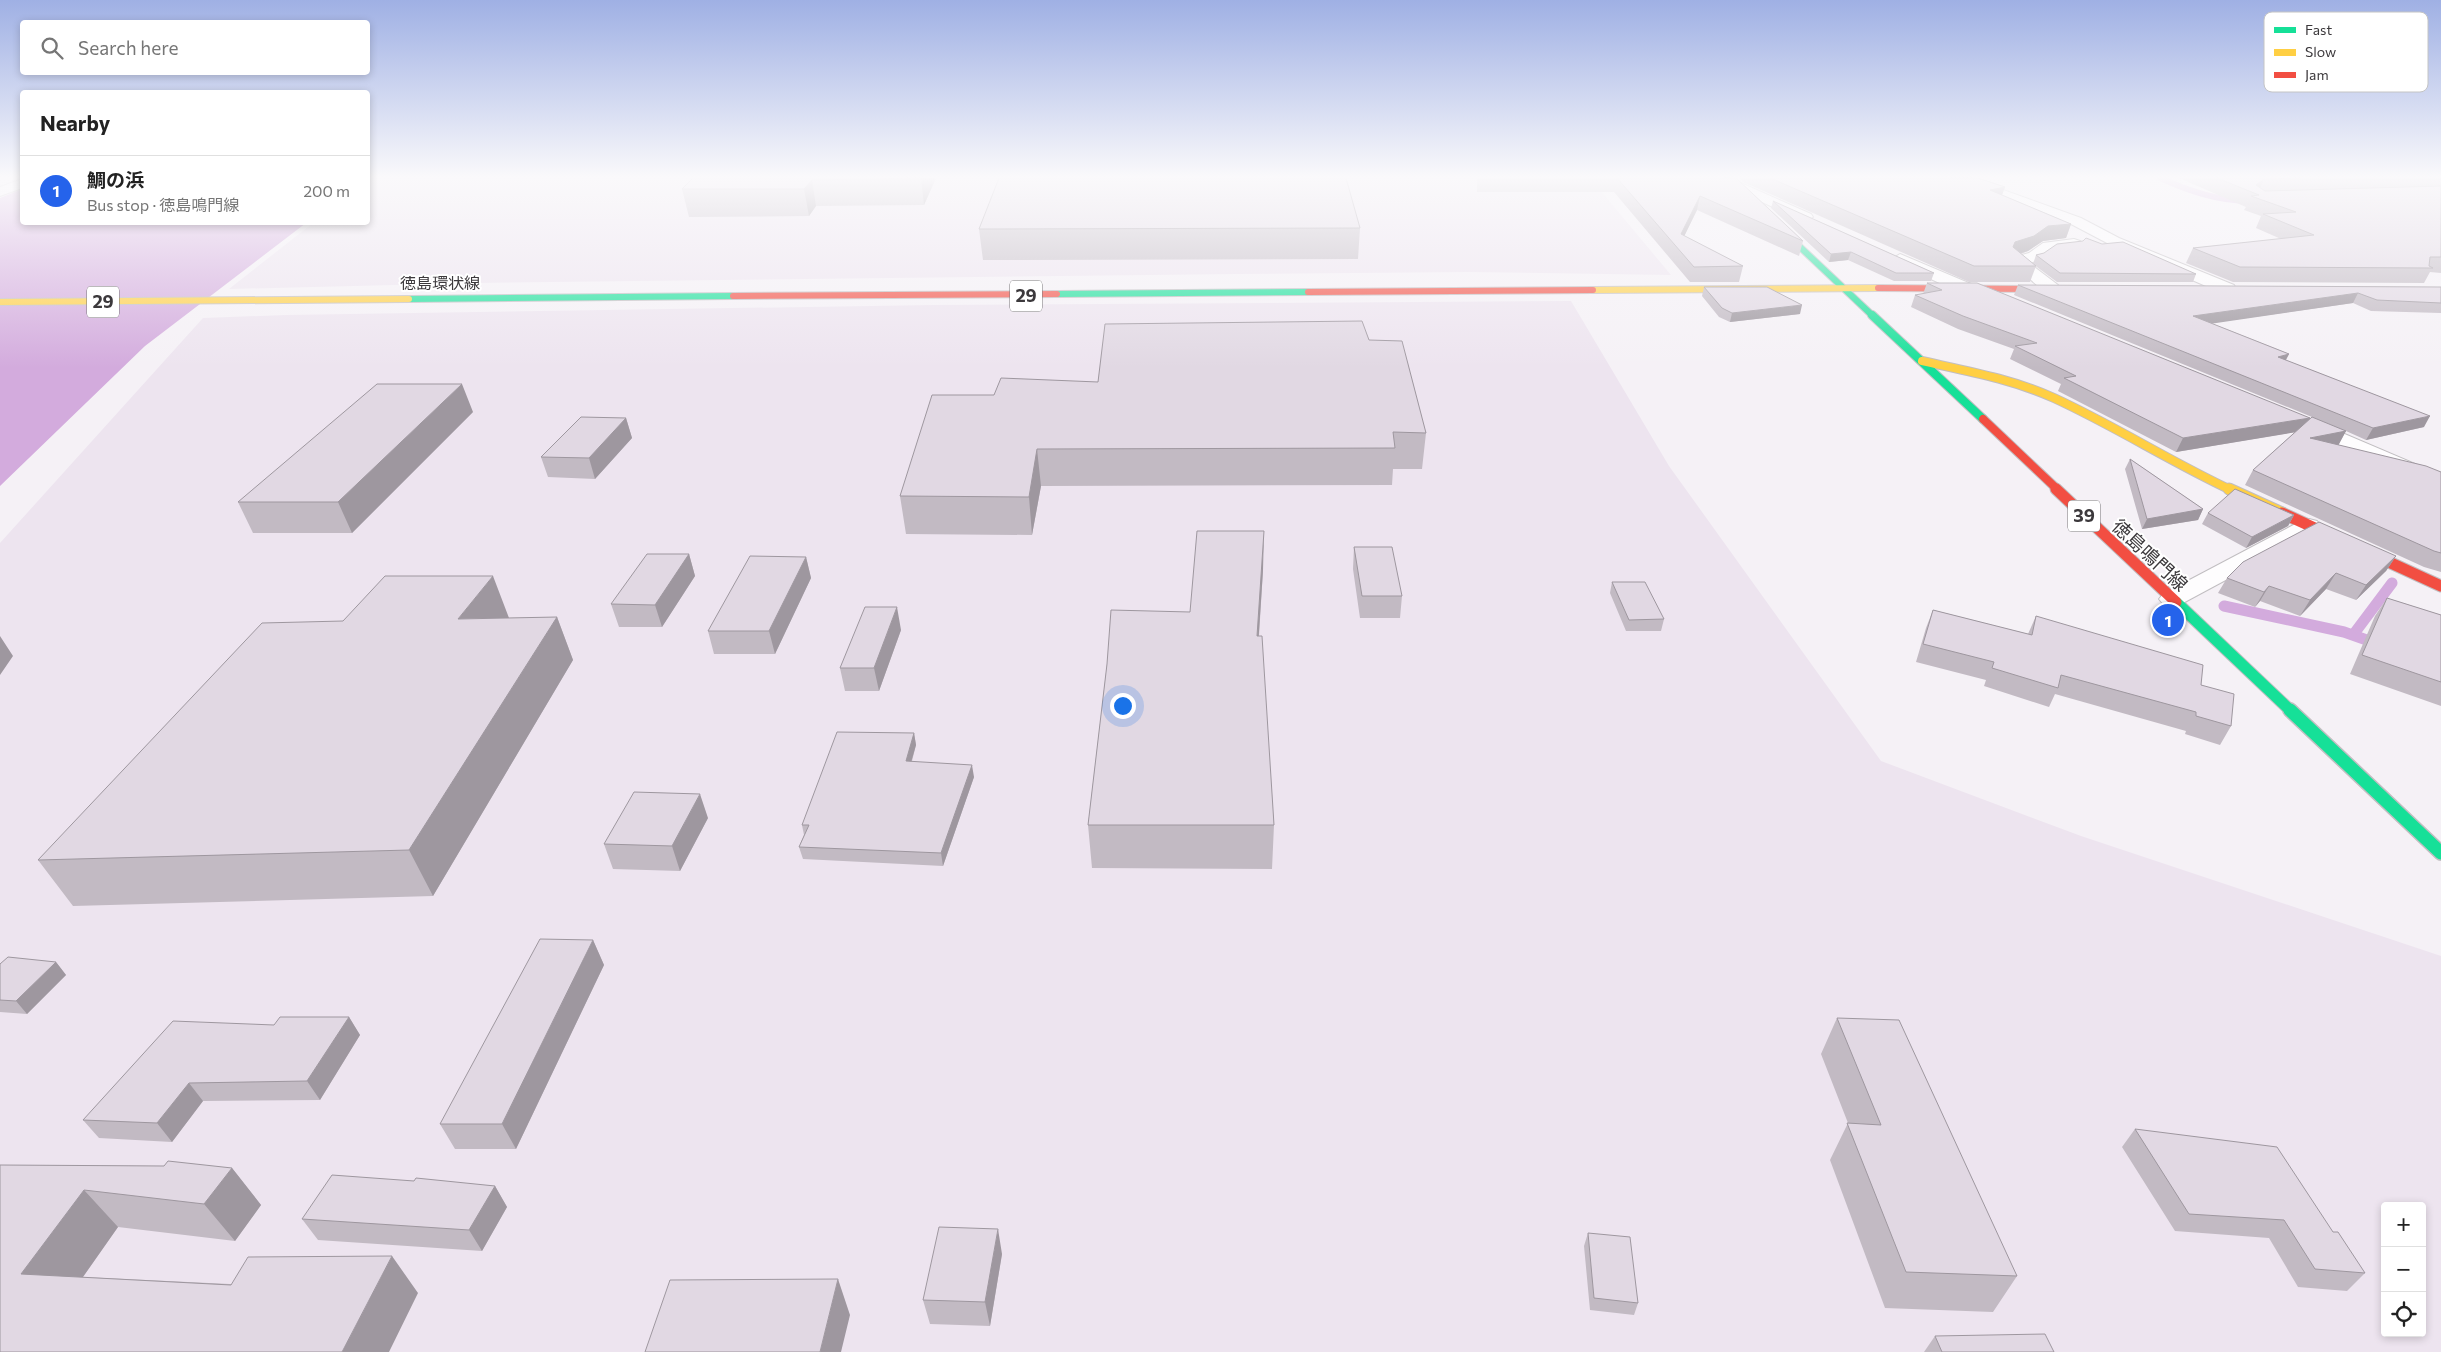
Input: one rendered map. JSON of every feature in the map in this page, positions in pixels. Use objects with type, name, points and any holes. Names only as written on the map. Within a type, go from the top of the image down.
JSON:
[{"type":"main road","name":"徳島鳴門線","points":[[1794,241],[2441,853]]},
{"type":"main road","name":"徳島環状線","points":[[0,302],[1845,288],[2057,289]]},
{"type":"main road","points":[[2198,289],[2236,290]]},
{"type":"main road","points":[[1922,362],[2005,379],[2054,398],[2197,474],[2441,586]]},
{"type":"street","points":[[2114,241],[2236,290]]},
{"type":"street","points":[[2057,289],[2017,261],[2034,257],[2048,246],[2074,244]]},
{"type":"street","points":[[1884,252],[2021,308]]},
{"type":"street","points":[[2293,418],[2441,483]]},
{"type":"street","points":[[2172,599],[2309,526]]},
{"type":"shaded area","points":[[0,241],[282,241],[145,346],[0,486]]},
{"type":"shaded area","points":[[290,241],[1643,241],[1671,275],[1468,272],[1237,274],[473,283],[229,289]]},
{"type":"shaded area","points":[[1571,301],[1669,466],[1881,761],[2081,836],[2441,956],[2441,1352],[0,1352],[0,543],[203,318],[286,315],[934,305]]},
{"type":"building","points":[[1672,241],[1695,241],[1743,266],[1694,267]]},
{"type":"building","points":[[1817,241],[1863,241],[1934,273],[1896,273],[1851,252],[1831,254]]},
{"type":"building","points":[[1916,241],[2018,241],[2015,242],[2013,247],[2036,266],[1974,266]]},
{"type":"building","points":[[2082,241],[2094,241],[2102,244],[2123,242],[2196,274],[2060,273],[2036,255],[2044,253],[2057,244]]},
{"type":"building","points":[[2257,241],[2441,241],[2441,257],[2430,257],[2429,266],[2433,268],[2240,267],[2193,248]]},
{"type":"building","points":[[1927,283],[1977,283],[2310,418],[2183,438],[2064,378],[2076,376],[2015,346],[2037,343],[1963,316],[1915,295],[1942,290]]},
{"type":"building","points":[[2018,285],[2441,287],[2441,303],[2377,300],[2358,293],[2193,316],[2289,354],[2278,357],[2430,416],[2373,428]]},
{"type":"building","points":[[1704,287],[1767,287],[1802,305],[1732,313],[1722,308]]},
{"type":"building","points":[[1362,321],[1369,340],[1402,341],[1426,433],[1393,432],[1395,448],[1037,449],[1029,497],[900,496],[932,395],[994,395],[1001,378],[1098,382],[1105,324]]},
{"type":"building","points":[[377,384],[462,384],[338,502],[238,502]]},
{"type":"building","points":[[581,417],[626,418],[589,458],[541,457]]},
{"type":"building","points":[[2312,417],[2346,431],[2310,438],[2426,466],[2441,472],[2441,553],[2253,470]]},
{"type":"building","points":[[2130,459],[2203,509],[2147,519]]},
{"type":"building","points":[[2235,489],[2294,515],[2252,537],[2208,513]]},
{"type":"building","points":[[2319,522],[2396,556],[2366,585],[2336,573],[2310,600],[2269,586],[2264,592],[2227,578],[2243,562]]},
{"type":"building","points":[[1197,531],[1264,531],[1257,636],[1262,636],[1274,825],[1088,825],[1107,664],[1111,610],[1190,612]]},
{"type":"building","points":[[1354,547],[1392,547],[1402,596],[1362,596]]},
{"type":"building","points":[[647,554],[689,554],[655,605],[611,604]]},
{"type":"building","points":[[750,556],[806,557],[769,631],[708,631]]},
{"type":"building","points":[[385,576],[493,576],[458,619],[557,617],[409,850],[38,860],[262,623],[343,621]]},
{"type":"building","points":[[1612,582],[1645,582],[1664,619],[1629,620]]},
{"type":"building","points":[[2387,598],[2441,615],[2441,682],[2362,655]]},
{"type":"building","points":[[865,607],[897,607],[874,668],[840,668]]},
{"type":"building","points":[[1933,610],[2032,635],[2036,616],[2203,665],[2201,685],[2234,694],[2231,726],[2196,716],[2196,712],[2061,675],[2058,688],[1992,668],[1994,662],[1923,644]]},
{"type":"building","points":[[837,732],[914,733],[906,761],[972,765],[941,853],[799,847],[809,825],[802,825]]},
{"type":"building","points":[[634,792],[700,794],[672,846],[604,844]]},
{"type":"building","points":[[540,939],[593,940],[502,1124],[440,1124]]},
{"type":"building","points":[[8,957],[56,962],[16,1001],[0,1000],[0,964]]},
{"type":"building","points":[[280,1017],[349,1017],[307,1081],[189,1083],[157,1123],[83,1120],[173,1021],[274,1025]]},
{"type":"building","points":[[1837,1018],[1899,1020],[2017,1276],[1906,1272],[1847,1123],[1881,1125]]},
{"type":"building","points":[[2135,1129],[2277,1147],[2333,1232],[2338,1232],[2365,1273],[2315,1269],[2284,1220],[2189,1214]]},
{"type":"building","points":[[168,1161],[232,1168],[204,1204],[84,1190],[21,1274],[231,1285],[248,1257],[392,1256],[342,1352],[0,1352],[0,1165],[164,1166]]},
{"type":"building","points":[[332,1175],[414,1181],[416,1178],[495,1186],[469,1230],[302,1219]]},
{"type":"building","points":[[939,1227],[998,1229],[985,1302],[923,1300]]},
{"type":"building","points":[[1588,1233],[1630,1237],[1638,1303],[1594,1298]]},
{"type":"building","points":[[838,1279],[820,1352],[645,1352],[670,1280]]},
{"type":"building","points":[[2045,1334],[2054,1352],[1942,1352],[1935,1336]]},
{"type":"waterway","points":[[2353,635],[2392,583]]},
{"type":"waterway","points":[[2224,606],[2344,632],[2378,644]]},
{"type":"traffic: fast","points":[[1794,241],[1983,419]]},
{"type":"traffic: fast","points":[[1057,294],[1308,292]]},
{"type":"traffic: fast","points":[[409,299],[733,296]]},
{"type":"traffic: fast","points":[[2176,602],[2441,853]]},
{"type":"traffic: slow","points":[[1593,290],[1878,288]]},
{"type":"traffic: slow","points":[[0,302],[409,299]]},
{"type":"traffic: slow","points":[[1922,361],[2005,379],[2054,398],[2197,474],[2282,513]]},
{"type":"traffic: jam","points":[[1878,288],[2053,289]]},
{"type":"traffic: jam","points":[[1308,292],[1593,290]]},
{"type":"traffic: jam","points":[[733,296],[1057,294]]},
{"type":"traffic: jam","points":[[1983,419],[2176,602]]},
{"type":"traffic: jam","points":[[2282,513],[2441,586]]},
{"type":"place","name":"鯛の浜","points":[[2168,620]]}]
